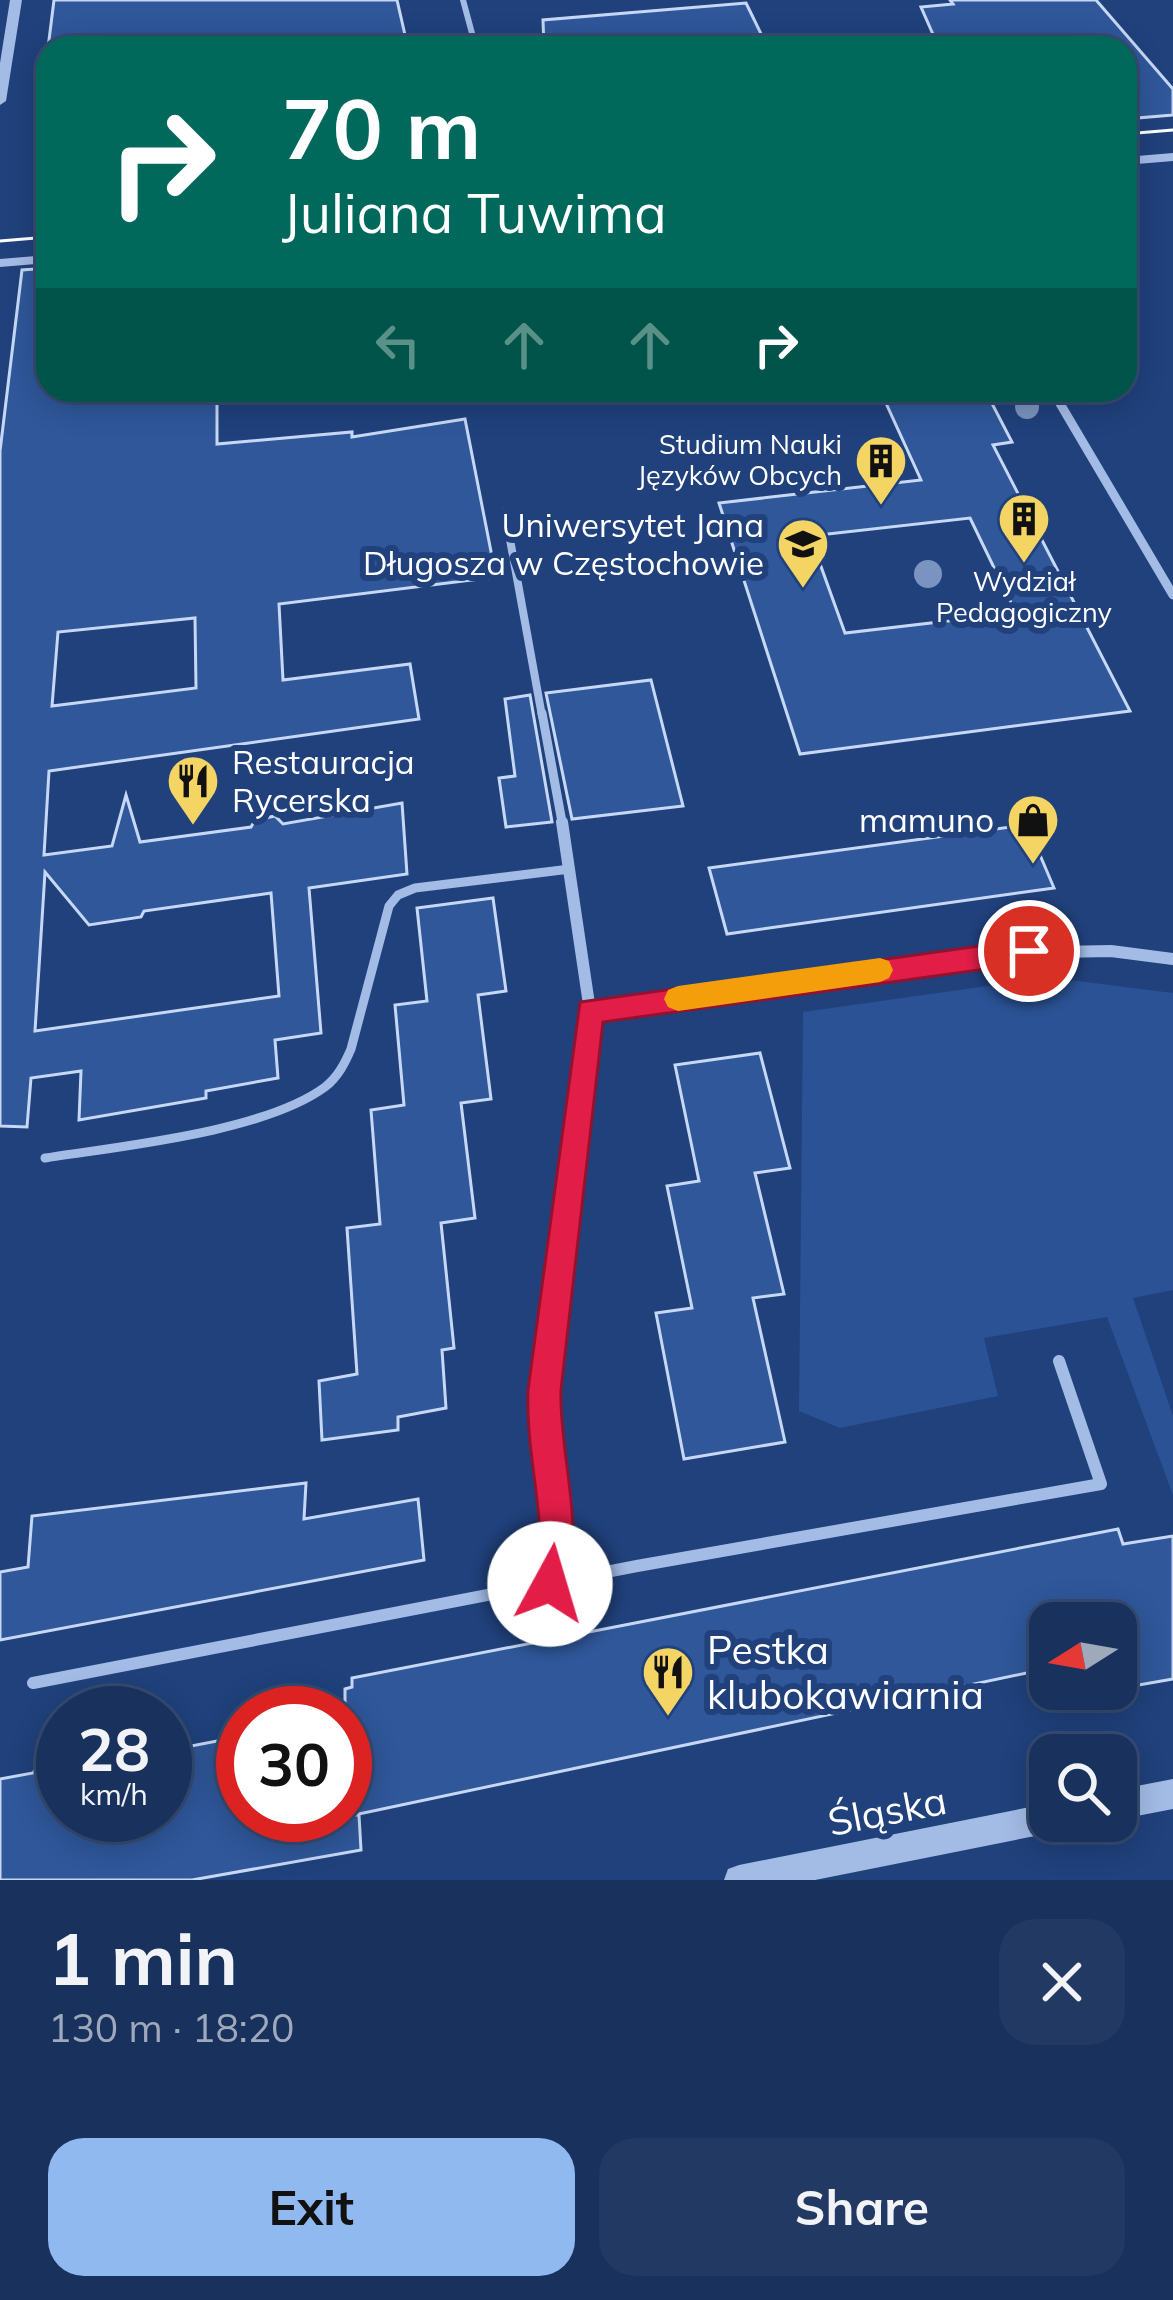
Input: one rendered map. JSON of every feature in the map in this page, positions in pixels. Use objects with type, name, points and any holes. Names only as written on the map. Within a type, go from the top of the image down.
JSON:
[{"type":"street","points":[[0,101],[16,0]]},
{"type":"street","points":[[1137,160],[1173,157]]},
{"type":"street","points":[[0,263],[36,261]]},
{"type":"street","points":[[1059,402],[1173,595]]},
{"type":"street","points":[[550,1584],[558,1535],[543,1436],[545,1390],[590,1011],[562,821]]},
{"type":"street","points":[[590,1011],[999,953],[1112,951],[1173,959]]},
{"type":"street","points":[[1137,1801],[1173,1794]]},
{"type":"street","name":"Śląska","points":[[739,1880],[1029,1822]]},
{"type":"lane","points":[[463,0],[473,36]]},
{"type":"lane","points":[[505,512],[562,821]]},
{"type":"lane","points":[[45,1158],[222,1127],[311,1096],[342,1069],[389,905],[398,895],[415,888],[570,869]]},
{"type":"lane","points":[[33,1683],[1101,1484],[1059,1361]]},
{"type":"shaded area","points":[[1070,980],[1173,993],[1173,1290],[1133,1298],[1173,1416],[1173,1495],[1107,1317],[984,1338],[998,1396],[840,1428],[799,1411],[803,1012],[994,985]]},
{"type":"building","points":[[54,0],[397,0],[405,36],[50,36]]},
{"type":"building","points":[[950,0],[1096,0],[1127,36],[934,36],[921,7],[953,4]]},
{"type":"building","points":[[746,3],[762,36],[544,36],[543,20]]},
{"type":"building","points":[[1137,47],[1173,89],[1173,115],[1137,118]]},
{"type":"building","points":[[36,269],[36,402],[217,402],[217,444],[352,432],[352,437],[465,419],[496,577],[279,604],[283,680],[410,664],[419,719],[49,771],[44,855],[112,846],[126,795],[140,842],[251,827],[255,820],[275,816],[283,824],[402,803],[407,874],[309,888],[321,1033],[275,1040],[278,1078],[206,1091],[206,1098],[79,1120],[81,1071],[31,1078],[27,1127],[0,1126],[0,451],[22,270]],"holes":[[[195,618],[196,688],[52,706],[58,632]],[[45,872],[89,925],[141,917],[144,911],[271,893],[279,996],[35,1031]]]},
{"type":"building","points":[[885,402],[991,402],[1012,442],[993,445],[1130,711],[800,754],[719,503],[921,480]],"holes":[[[970,518],[1016,613],[845,633],[810,536]]]},
{"type":"building","points":[[651,680],[683,806],[572,819],[546,693]]},
{"type":"building","points":[[530,695],[552,822],[506,827],[499,778],[515,776],[505,699]]},
{"type":"building","points":[[1018,826],[1031,856],[1040,855],[1054,888],[727,934],[709,868]]},
{"type":"building","points":[[493,898],[506,991],[478,995],[491,1099],[461,1103],[475,1218],[441,1223],[454,1348],[442,1350],[446,1408],[398,1417],[398,1430],[322,1440],[319,1381],[357,1374],[347,1228],[380,1224],[371,1110],[404,1105],[395,1005],[427,1001],[417,908]]},
{"type":"building","points":[[760,1053],[790,1168],[755,1173],[784,1294],[753,1298],[785,1442],[684,1459],[656,1313],[692,1308],[667,1186],[699,1181],[675,1065]]},
{"type":"building","points":[[306,1483],[304,1519],[418,1499],[424,1560],[0,1640],[0,1572],[28,1567],[32,1516]]},
{"type":"building","points":[[1118,1529],[1123,1544],[1173,1536],[1173,1679],[1137,1685],[1137,1602],[1029,1602],[1029,1672],[372,1811],[372,1686],[352,1686],[352,1678]]},
{"type":"building","points":[[216,1741],[216,1842],[361,1842],[361,1850],[192,1880],[0,1880],[0,1779],[33,1773],[36,1768],[36,1842],[192,1842],[192,1746]]},
{"type":"tram line","points":[[1137,133],[1173,130]]},
{"type":"tram line","points":[[0,241],[36,238]]},
{"type":"slow traffic","points":[[678,999],[880,970]]},
{"type":"place","name":"Studium Nauki Języków Obcych","points":[[881,507]]},
{"type":"place","name":"Wydział Pedagogiczny","points":[[1024,565]]},
{"type":"place","name":"Uniwersytet Jana Długosza w Częstochowie","points":[[803,590]]},
{"type":"place","name":"Restauracja Rycerska","points":[[193,827]]},
{"type":"place","name":"mamuno","points":[[1033,866]]},
{"type":"place","name":"Pestka klubokawiarnia","points":[[668,1718]]},
{"type":"route","points":[[550,1584],[558,1535],[543,1436],[545,1390],[590,1011],[1029,951]]}]
